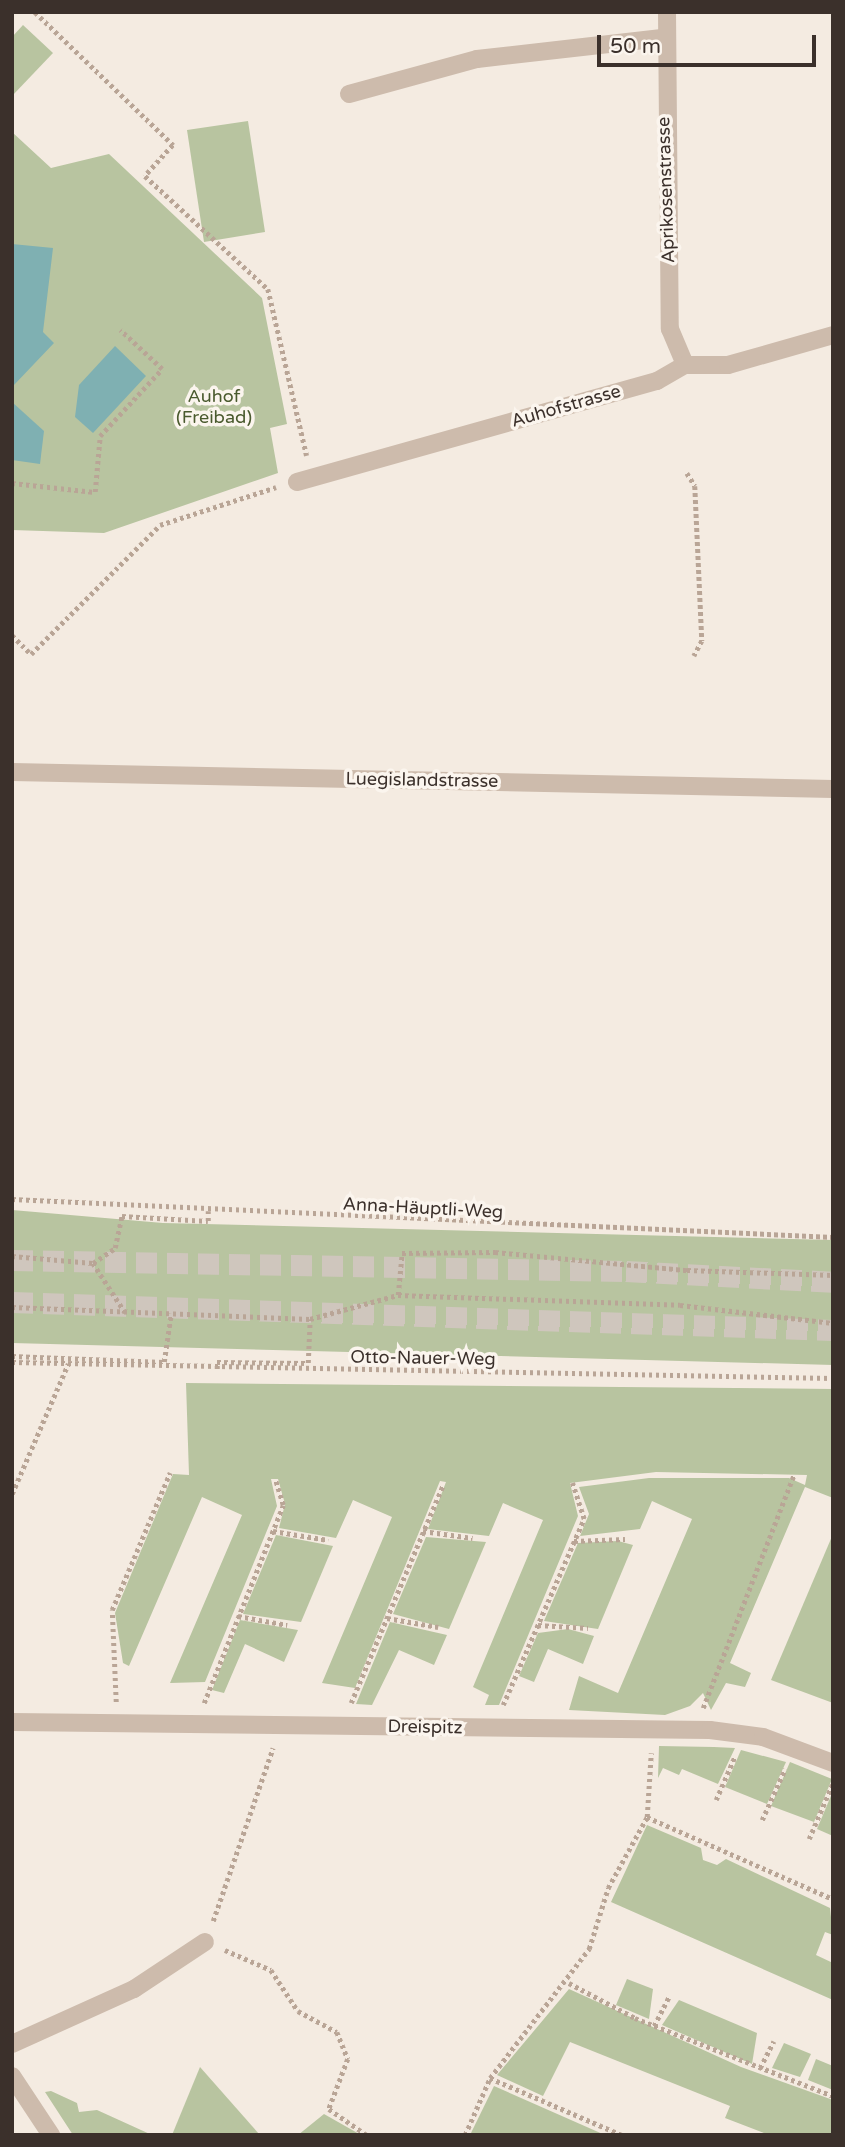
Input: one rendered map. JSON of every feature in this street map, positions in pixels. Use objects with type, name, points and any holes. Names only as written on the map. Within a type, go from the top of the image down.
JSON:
[{"type":"street","name":"Aprikosenstrasse","points":[[667,12],[662,38],[670,329],[685,365]]},
{"type":"street","points":[[349,94],[477,60],[662,38]]},
{"type":"street","name":"Auhofstrasse","points":[[304,480],[657,381],[685,365],[728,365],[833,335]]},
{"type":"street","name":"Luegislandstrasse","points":[[12,772],[833,789]]},
{"type":"street","name":"Dreispitz","points":[[12,1722],[741,1734],[793,1748],[833,1763]]},
{"type":"street","points":[[12,2044],[134,1989],[205,1942]]},
{"type":"street","points":[[12,2076],[51,2135]]},
{"type":"path","points":[[12,635],[31,654],[160,525],[304,480],[268,289],[145,176],[173,145],[35,12]]},
{"type":"path","points":[[12,483],[94,492],[100,436],[162,369],[120,330]]},
{"type":"path","points":[[687,473],[695,486],[702,641],[694,656]]},
{"type":"path","name":"Anna-Häuptli-Weg","points":[[12,1199],[208,1211],[833,1237]]},
{"type":"path","points":[[12,1256],[93,1263],[115,1248],[122,1216],[208,1221],[208,1211]]},
{"type":"path","points":[[398,1295],[402,1252],[509,1252],[687,1270],[833,1275]]},
{"type":"path","points":[[93,1263],[126,1313]]},
{"type":"path","points":[[12,1307],[310,1319],[398,1295],[680,1305],[833,1322]]},
{"type":"path","points":[[12,1356],[164,1362],[171,1314]]},
{"type":"path","points":[[217,1369],[217,1362],[308,1363],[310,1319]]},
{"type":"path","name":"Otto-Nauer-Weg","points":[[12,1362],[217,1369],[833,1378]]},
{"type":"path","points":[[12,1494],[68,1364]]},
{"type":"path","points":[[116,1709],[112,1610],[170,1473]]},
{"type":"path","points":[[701,1715],[794,1475]]},
{"type":"path","points":[[202,1709],[283,1505],[275,1479]]},
{"type":"path","points":[[499,1715],[584,1518],[572,1483]]},
{"type":"path","points":[[347,1712],[443,1485]]},
{"type":"path","points":[[273,1531],[328,1541]]},
{"type":"path","points":[[423,1531],[473,1538]]},
{"type":"path","points":[[575,1541],[625,1539]]},
{"type":"path","points":[[237,1616],[287,1625]]},
{"type":"path","points":[[387,1618],[438,1627]]},
{"type":"path","points":[[538,1625],[588,1628]]},
{"type":"path","points":[[716,1800],[741,1734]]},
{"type":"path","points":[[275,1741],[205,1942],[271,1970],[299,2011],[337,2032],[348,2059],[330,2109],[367,2135]]},
{"type":"path","points":[[465,2135],[489,2078],[569,1983],[647,1817],[651,1745]]},
{"type":"path","points":[[762,1820],[793,1748]]},
{"type":"path","points":[[809,1839],[833,1784]]},
{"type":"path","points":[[647,1817],[833,1899]]},
{"type":"path","points":[[569,1983],[654,2026],[833,2096]]},
{"type":"path","points":[[654,2026],[669,1996]]},
{"type":"path","points":[[760,2068],[774,2041]]},
{"type":"path","points":[[489,2078],[622,2135]]},
{"type":"green space","points":[[23,25],[53,53],[12,96],[12,37]]},
{"type":"green space","points":[[248,121],[265,232],[204,242],[187,130]]},
{"type":"green space","name":"Auhof (Freibad)","points":[[12,132],[51,168],[109,154],[262,298],[287,424],[270,428],[278,473],[104,533],[12,530]]},
{"type":"green space","points":[[12,1210],[163,1223],[833,1240],[833,1365],[12,1343]]},
{"type":"green space","points":[[186,1383],[833,1389],[833,1498],[805,1487],[730,1663],[751,1673],[745,1687],[726,1683],[711,1710],[703,1693],[690,1706],[665,1715],[569,1710],[579,1676],[618,1693],[692,1519],[652,1501],[640,1529],[580,1536],[589,1514],[579,1487],[649,1478],[789,1478],[805,1485],[807,1475],[656,1472],[570,1483],[578,1516],[499,1705],[485,1705],[489,1695],[473,1687],[543,1520],[503,1503],[489,1536],[428,1529],[446,1482],[440,1481],[355,1688],[322,1683],[392,1517],[353,1500],[336,1538],[279,1528],[285,1504],[278,1479],[271,1479],[277,1506],[205,1682],[170,1683],[242,1515],[202,1497],[129,1666],[123,1663],[115,1613],[173,1474],[189,1475]]},
{"type":"green space","points":[[833,1534],[833,1703],[771,1680]]},
{"type":"green space","points":[[276,1535],[333,1546],[301,1622],[243,1614]]},
{"type":"green space","points":[[426,1537],[486,1542],[449,1629],[393,1614]]},
{"type":"green space","points":[[618,1541],[633,1545],[598,1629],[544,1621],[578,1543]]},
{"type":"green space","points":[[240,1620],[298,1630],[284,1662],[245,1644],[224,1693],[212,1690]]},
{"type":"green space","points":[[390,1622],[447,1635],[434,1665],[399,1650],[372,1705],[356,1704]]},
{"type":"green space","points":[[568,1629],[594,1636],[583,1664],[548,1649],[534,1682],[519,1676],[538,1633]]},
{"type":"green space","points":[[659,1746],[735,1748],[718,1784],[682,1769],[679,1775],[663,1768],[658,1778]]},
{"type":"green space","points":[[741,1750],[786,1762],[767,1804],[725,1787]]},
{"type":"green space","points":[[790,1762],[832,1779],[814,1822],[771,1806]]},
{"type":"green space","points":[[833,1791],[833,1836],[817,1829]]},
{"type":"green space","points":[[647,1825],[701,1848],[703,1860],[717,1865],[726,1859],[830,1908],[833,1935],[825,1932],[816,1955],[833,1963],[833,2000],[611,1902]]},
{"type":"green space","points":[[627,1979],[653,1989],[649,2019],[616,2005]]},
{"type":"green space","points":[[569,1989],[741,2067],[833,2100],[833,2135],[769,2135],[725,2118],[730,2106],[570,2042],[543,2096],[497,2075]]},
{"type":"green space","points":[[679,2000],[757,2033],[752,2064],[662,2025]]},
{"type":"green space","points":[[784,2043],[811,2054],[800,2077],[772,2068]]},
{"type":"green space","points":[[816,2059],[833,2066],[833,2090],[808,2080]]},
{"type":"green space","points":[[200,2067],[259,2134],[259,2135],[172,2135]]},
{"type":"green space","points":[[494,2086],[605,2135],[470,2135]]},
{"type":"green space","points":[[51,2091],[77,2103],[79,2112],[97,2110],[152,2135],[73,2135],[45,2092]]},
{"type":"green space","points":[[324,2114],[361,2135],[298,2135]]},
{"type":"water","points":[[12,244],[53,248],[43,332],[54,343],[14,385]]},
{"type":"water","points":[[115,346],[146,376],[93,433],[75,417],[79,385]]},
{"type":"water","points":[[12,402],[44,431],[40,464],[12,460]]},
{"type":"tunnel","points":[[12,1260],[626,1271],[833,1282]]},
{"type":"tunnel","points":[[12,1302],[833,1330]]}]
